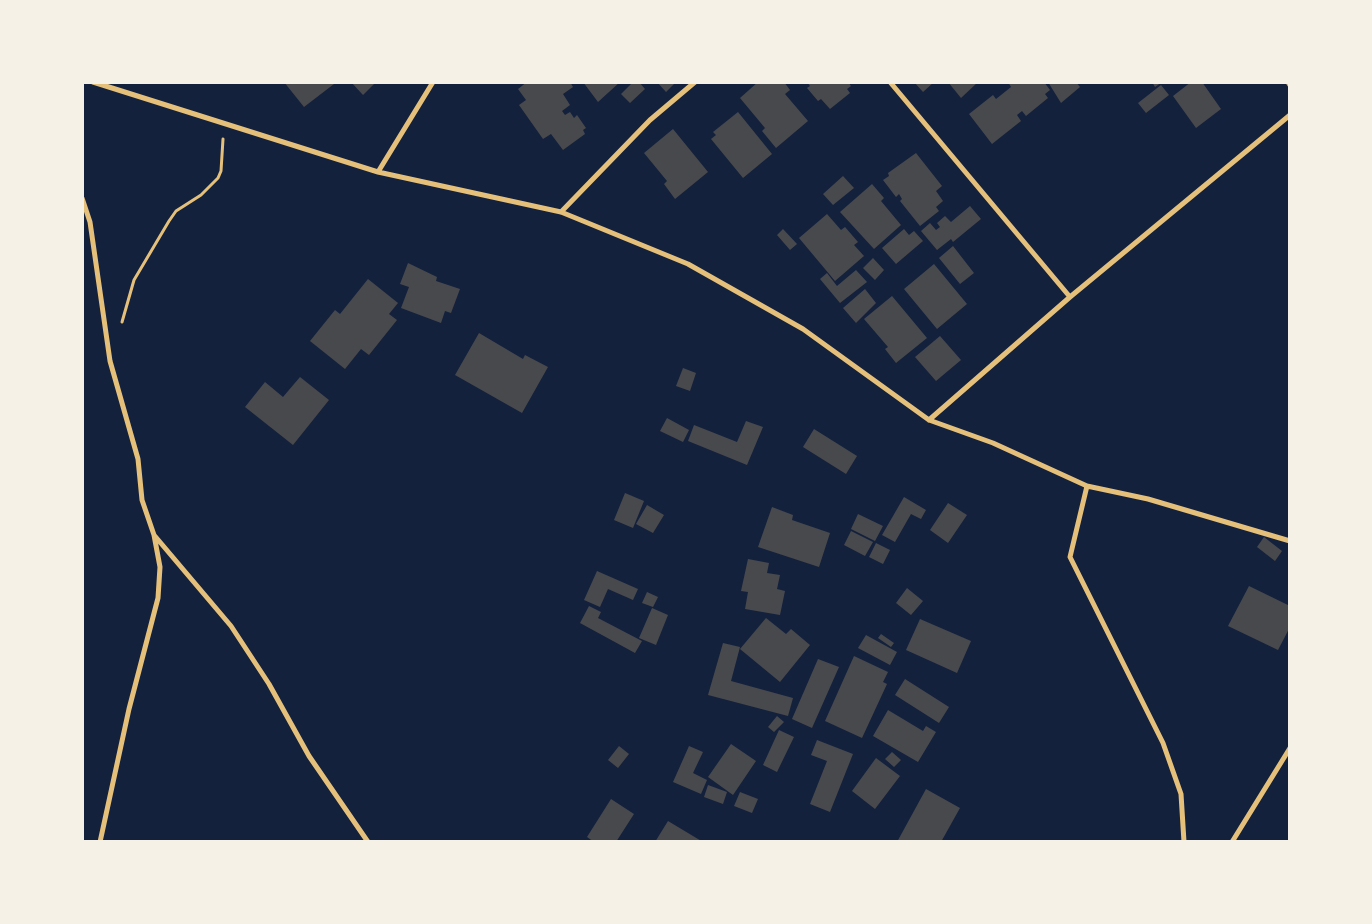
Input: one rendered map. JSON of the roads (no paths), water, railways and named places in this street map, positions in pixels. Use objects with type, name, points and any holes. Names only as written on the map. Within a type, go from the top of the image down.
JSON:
[{"type":"street","points":[[93,82],[378,172],[561,212],[688,264],[803,329],[929,420],[993,443],[1087,486],[1148,499],[1290,541]]},
{"type":"street","points":[[378,172],[433,82]]},
{"type":"street","points":[[561,212],[650,120],[695,82]]},
{"type":"street","points":[[890,82],[1070,297]]},
{"type":"street","points":[[929,420],[1070,297],[1290,115]]},
{"type":"street","points":[[82,198],[90,222],[110,361],[138,459],[142,500],[154,535],[160,567],[158,598],[127,718],[100,842]]},
{"type":"street","points":[[1087,486],[1070,557],[1163,743],[1181,794],[1184,842]]},
{"type":"street","points":[[154,535],[231,626],[269,684],[309,756],[368,842]]},
{"type":"street","points":[[1232,842],[1290,748]]}]
